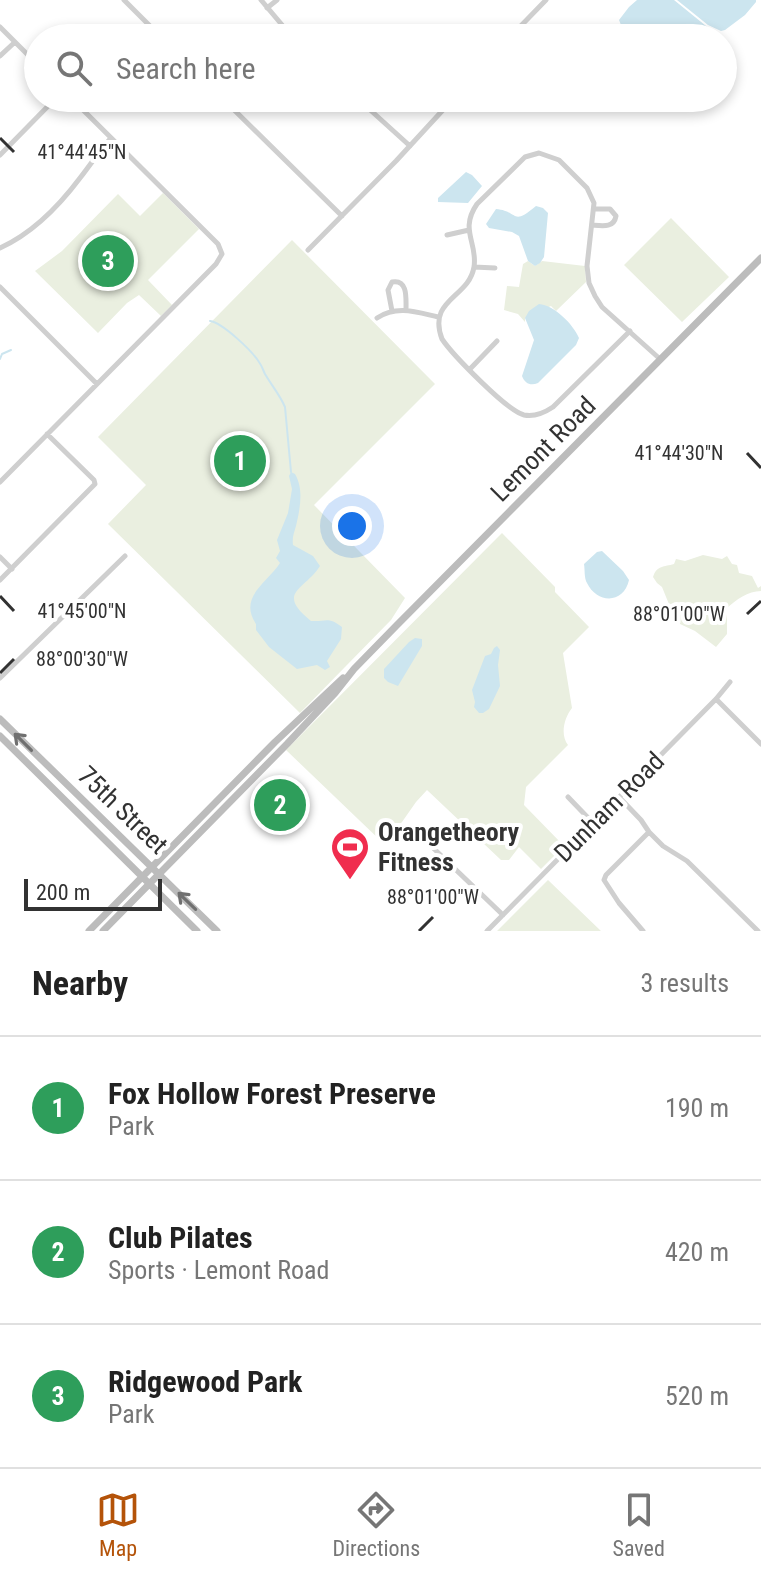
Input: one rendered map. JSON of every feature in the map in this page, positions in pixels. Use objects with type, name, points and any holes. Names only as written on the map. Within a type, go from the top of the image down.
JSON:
[{"type":"main road","name":"Lemont Road","points":[[89,931],[761,258]]},
{"type":"main road","name":"Lemont Road","points":[[103,931],[317,713],[354,669]]},
{"type":"main road","name":"75th Street","points":[[0,719],[217,931]]},
{"type":"main road","name":"75th Street","points":[[0,736],[197,931]]},
{"type":"main road","points":[[26,762],[46,764]]},
{"type":"street","points":[[124,0],[148,24]]},
{"type":"street","points":[[261,0],[281,24]]},
{"type":"street","points":[[267,8],[277,0]]},
{"type":"street","points":[[523,24],[546,0]]},
{"type":"street","points":[[0,27],[24,51]]},
{"type":"street","points":[[0,56],[15,42]]},
{"type":"street","points":[[0,155],[42,112]]},
{"type":"street","points":[[0,482],[216,264],[222,254],[218,244],[85,112]]},
{"type":"street","points":[[236,112],[342,216]]},
{"type":"street","points":[[372,112],[410,146]]},
{"type":"street","points":[[308,250],[441,112]]},
{"type":"street","points":[[0,248],[24,234],[52,210],[111,138]]},
{"type":"street","points":[[630,331],[555,404],[540,414],[526,416],[508,407],[441,338],[438,317],[474,267],[469,230],[471,215],[477,204],[525,157],[539,153],[552,156],[590,192],[594,209],[587,266],[592,290],[602,307],[630,331],[660,359]]},
{"type":"street","points":[[592,225],[610,225],[616,216],[610,209],[594,209]]},
{"type":"street","points":[[447,235],[469,230]]},
{"type":"street","points":[[474,267],[495,268]]},
{"type":"street","points":[[392,311],[388,287],[395,280],[404,287],[406,310]]},
{"type":"street","points":[[0,287],[97,384]]},
{"type":"street","points":[[377,318],[386,312],[406,310],[438,317]]},
{"type":"street","points":[[470,369],[497,341]]},
{"type":"street","points":[[0,580],[95,484],[47,434]]},
{"type":"street","points":[[0,678],[125,556]]},
{"type":"street","points":[[0,557],[12,569]]},
{"type":"street","name":"Dunham Road","points":[[487,931],[730,682]]},
{"type":"street","points":[[716,699],[761,744]]},
{"type":"street","points":[[568,797],[594,824]]},
{"type":"street","points":[[619,797],[660,844],[687,861],[758,931]]},
{"type":"street","points":[[643,931],[604,880],[649,832]]},
{"type":"street","points":[[428,843],[503,915]]},
{"type":"shaded area","points":[[163,193],[199,229],[148,280],[172,305],[161,316],[139,295],[98,333],[35,271],[62,251],[118,194],[140,216]]},
{"type":"shaded area","points":[[671,218],[729,277],[682,322],[624,265]]},
{"type":"shaded area","points":[[292,240],[435,384],[314,505],[405,598],[391,620],[300,713],[108,524],[146,485],[98,437]]},
{"type":"shaded area","points":[[528,261],[535,266],[542,261],[585,266],[586,282],[556,311],[551,306],[525,318],[525,322],[518,314],[504,310],[507,286],[519,287],[523,264]]},
{"type":"shaded area","points":[[502,533],[589,627],[563,653],[572,708],[564,726],[568,745],[526,787],[524,805],[564,846],[541,869],[519,847],[509,860],[501,860],[427,790],[382,842],[286,750]]},
{"type":"shaded area","points":[[703,555],[722,559],[727,556],[732,564],[737,565],[739,573],[752,576],[758,588],[761,586],[761,591],[747,594],[727,608],[727,634],[716,647],[675,619],[662,587],[653,577],[659,568],[674,564],[676,559],[685,561]]},
{"type":"shaded area","points":[[548,880],[601,931],[497,931]]},
{"type":"water","points":[[637,0],[674,0],[704,24],[621,24],[619,20]]},
{"type":"water","points":[[677,0],[756,0],[745,15],[733,24],[707,24]]},
{"type":"water","points":[[466,172],[482,186],[468,203],[438,202],[438,198]]},
{"type":"water","points":[[536,206],[548,213],[544,257],[535,266],[528,261],[519,236],[489,228],[486,224],[496,209],[518,217]]},
{"type":"water","points":[[539,304],[562,316],[579,338],[576,345],[538,383],[531,384],[522,376],[534,340],[525,318]]},
{"type":"water","points":[[291,472],[298,480],[300,493],[293,545],[313,556],[320,566],[296,592],[295,604],[311,621],[330,621],[342,627],[341,639],[327,661],[330,667],[325,670],[317,665],[297,669],[269,647],[256,630],[251,614],[252,598],[280,563],[276,558],[280,551],[277,540],[288,513]]},
{"type":"water","points":[[602,551],[629,580],[622,594],[616,597],[597,595],[586,581],[584,564]]},
{"type":"water","points":[[415,638],[422,639],[422,646],[398,686],[388,682],[384,678],[384,669]]},
{"type":"water","points":[[497,646],[500,650],[500,686],[489,709],[479,713],[474,707],[472,690],[485,656]]},
{"type":"waterway","points":[[210,321],[229,332],[250,351],[283,403],[291,472]]},
{"type":"waterway","points":[[0,359],[2,354],[11,350]]},
{"type":"place","name":"Ridgewood Park","points":[[108,261]]},
{"type":"place","name":"Fox Hollow Forest Preserve","points":[[240,461]]},
{"type":"place","name":"Club Pilates","points":[[280,805]]},
{"type":"place","name":"Orangetheory Fitness","points":[[350,881]]}]
